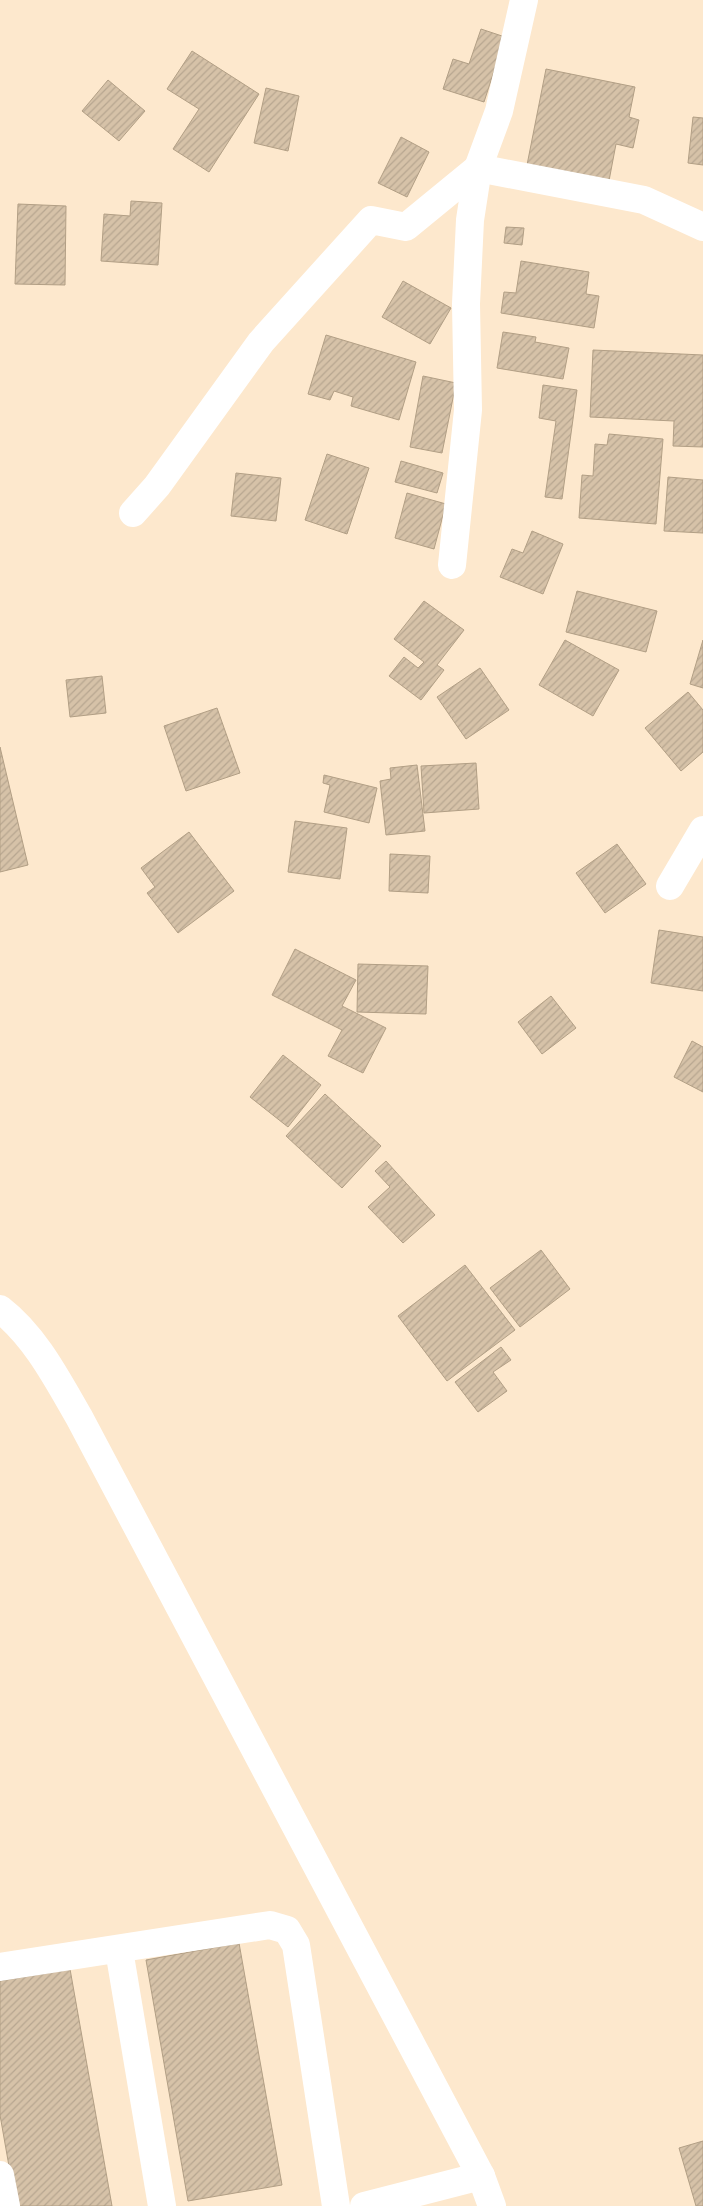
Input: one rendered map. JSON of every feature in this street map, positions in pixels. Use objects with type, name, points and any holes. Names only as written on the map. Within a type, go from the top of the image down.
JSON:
[{"type":"street","points":[[452,564],[468,410],[466,304],[470,220],[478,168],[499,111],[524,0]]},
{"type":"street","points":[[478,168],[644,200],[703,227]]},
{"type":"street","points":[[133,513],[157,486],[261,342],[372,220],[406,227],[478,168]]},
{"type":"street","points":[[670,886],[703,830]]},
{"type":"street","points":[[0,1309],[9,1315],[48,1363],[79,1417],[482,2176],[492,2206]]},
{"type":"street","points":[[0,1967],[270,1925],[287,1930],[296,1945],[336,2206]]},
{"type":"street","points":[[119,1950],[162,2206]]},
{"type":"street","points":[[0,2174],[6,2206]]},
{"type":"street","points":[[364,2206],[482,2176]]},
{"type":"building","points":[[481,29],[505,37],[484,102],[443,89],[453,59],[469,64]]},
{"type":"building","points":[[192,51],[259,94],[209,172],[173,149],[199,109],[167,89]]},
{"type":"building","points":[[546,69],[635,87],[629,117],[639,120],[633,148],[616,144],[608,186],[526,170]]},
{"type":"building","points":[[108,80],[145,111],[119,141],[82,111]]},
{"type":"building","points":[[266,88],[299,96],[288,151],[254,143]]},
{"type":"building","points":[[693,117],[703,118],[703,165],[688,163]]},
{"type":"building","points":[[401,137],[429,152],[407,197],[378,183]]},
{"type":"building","points":[[131,201],[162,203],[158,265],[101,261],[104,214],[130,216]]},
{"type":"building","points":[[18,204],[66,206],[65,285],[15,284]]},
{"type":"building","points":[[506,227],[524,228],[522,245],[504,243]]},
{"type":"building","points":[[521,261],[589,272],[586,294],[599,296],[594,328],[501,313],[504,292],[516,293]]},
{"type":"building","points":[[403,281],[451,308],[430,344],[382,317]]},
{"type":"building","points":[[503,332],[536,337],[535,342],[569,348],[563,379],[497,368]]},
{"type":"building","points":[[326,335],[416,362],[399,420],[351,406],[353,397],[334,391],[330,400],[308,394]]},
{"type":"building","points":[[593,350],[703,355],[703,447],[673,446],[674,421],[590,417]]},
{"type":"building","points":[[423,376],[456,383],[442,453],[410,447]]},
{"type":"building","points":[[543,385],[577,390],[562,499],[545,497],[556,421],[539,418]]},
{"type":"building","points":[[609,434],[663,439],[656,524],[579,518],[582,475],[593,476],[595,444],[607,445]]},
{"type":"building","points":[[327,454],[369,468],[347,534],[305,520]]},
{"type":"building","points":[[401,461],[443,473],[437,493],[395,482]]},
{"type":"building","points":[[236,473],[281,478],[276,521],[231,516]]},
{"type":"building","points":[[668,477],[703,480],[703,533],[664,531]]},
{"type":"building","points":[[407,493],[446,504],[434,549],[395,538]]},
{"type":"building","points":[[532,531],[563,544],[543,594],[500,577],[512,549],[523,553]]},
{"type":"building","points":[[577,591],[657,611],[646,652],[566,632]]},
{"type":"building","points":[[424,601],[464,630],[437,665],[444,670],[421,700],[389,676],[404,657],[418,668],[424,662],[394,639]]},
{"type":"building","points":[[565,640],[619,670],[593,716],[539,685]]},
{"type":"building","points":[[703,640],[703,688],[690,684]]},
{"type":"building","points":[[480,668],[509,710],[466,739],[437,697]]},
{"type":"building","points":[[102,676],[106,713],[70,717],[66,680]]},
{"type":"building","points":[[688,692],[703,710],[703,752],[681,771],[645,728]]},
{"type":"building","points":[[217,708],[240,773],[186,791],[164,726]]},
{"type":"building","points":[[0,747],[28,865],[0,872]]},
{"type":"building","points":[[476,763],[479,809],[424,813],[421,766]]},
{"type":"building","points":[[417,765],[425,831],[386,835],[380,781],[391,779],[390,768]]},
{"type":"building","points":[[324,775],[377,788],[369,823],[324,812],[330,785],[323,783]]},
{"type":"building","points":[[295,821],[347,828],[340,879],[288,872]]},
{"type":"building","points":[[189,832],[234,891],[178,933],[147,893],[155,887],[141,868]]},
{"type":"building","points":[[617,844],[646,884],[605,913],[576,873]]},
{"type":"building","points":[[390,854],[430,856],[428,893],[389,891]]},
{"type":"building","points":[[659,930],[703,937],[703,991],[651,983]]},
{"type":"building","points":[[295,949],[356,980],[342,1006],[386,1028],[363,1073],[328,1056],[342,1030],[272,995]]},
{"type":"building","points":[[358,964],[428,966],[426,1014],[357,1012]]},
{"type":"building","points":[[551,996],[576,1028],[542,1054],[518,1022]]},
{"type":"building","points":[[692,1041],[703,1047],[703,1092],[674,1077]]},
{"type":"building","points":[[283,1055],[321,1085],[288,1127],[250,1097]]},
{"type":"building","points":[[325,1094],[381,1146],[342,1188],[286,1136]]},
{"type":"building","points":[[386,1161],[435,1215],[403,1243],[368,1207],[390,1187],[375,1171]]},
{"type":"building","points":[[541,1250],[570,1289],[520,1327],[490,1288]]},
{"type":"building","points":[[465,1265],[515,1330],[447,1381],[398,1316]]},
{"type":"building","points":[[501,1347],[511,1360],[493,1372],[507,1391],[478,1412],[455,1382]]},
{"type":"building","points":[[239,1943],[282,2185],[188,2201],[146,1960]]},
{"type":"building","points":[[70,1969],[112,2206],[16,2206],[0,2115],[0,1981]]},
{"type":"building","points":[[703,2141],[703,2206],[696,2206],[679,2148]]}]
